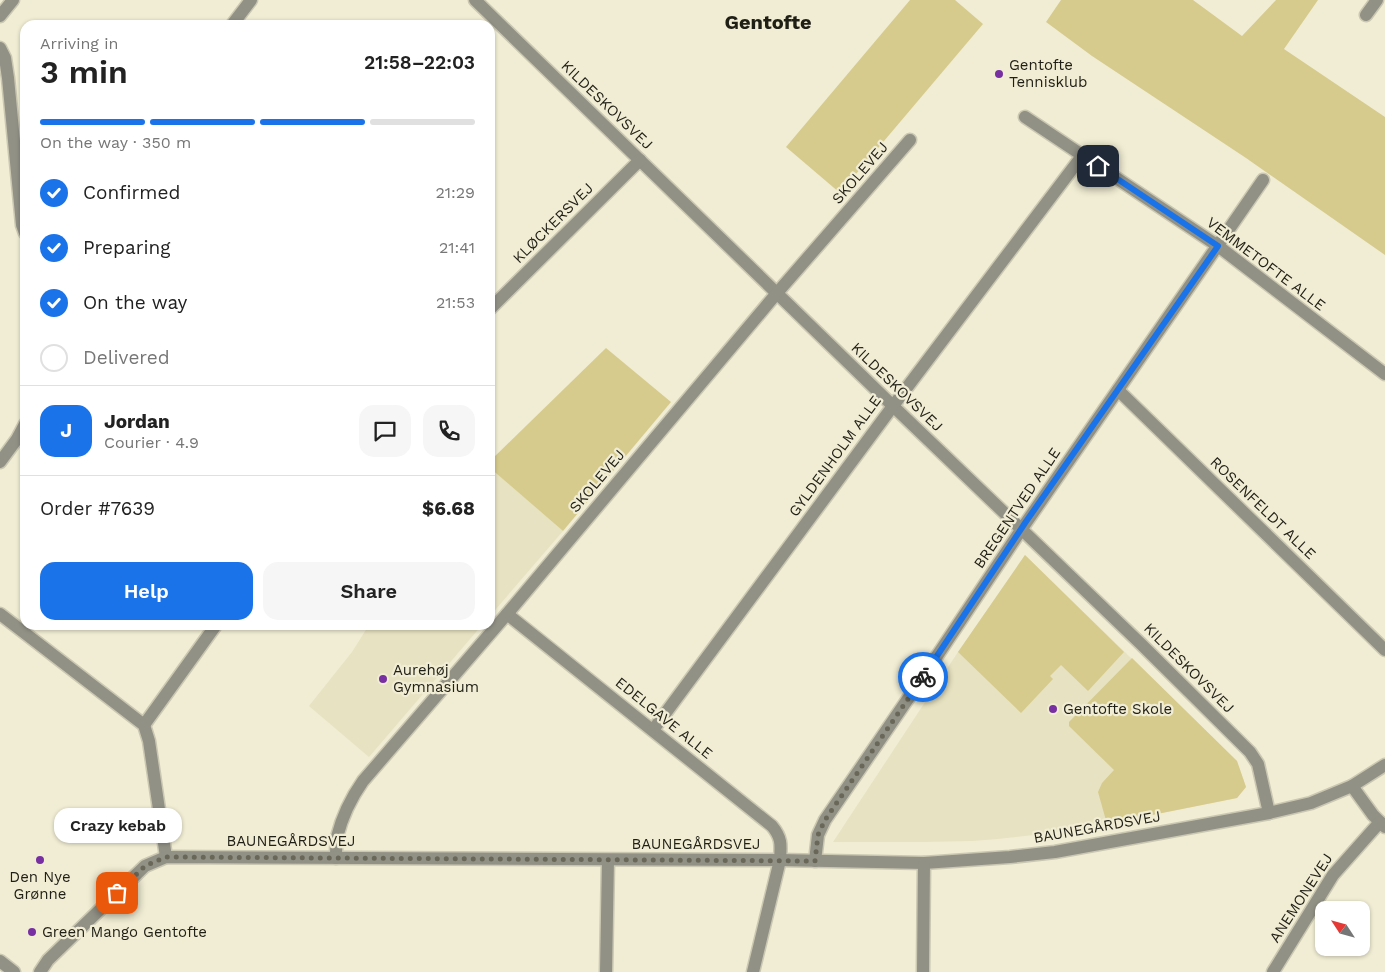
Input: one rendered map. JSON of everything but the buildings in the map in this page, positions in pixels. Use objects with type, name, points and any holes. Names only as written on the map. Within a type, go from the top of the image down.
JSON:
[{"type":"street","points":[[0,16],[13,0]]},
{"type":"street","points":[[236,20],[251,0]]},
{"type":"street","name":"KILDESKOVSVEJ","points":[[475,0],[490,20]]},
{"type":"street","points":[[1366,15],[1377,0]]},
{"type":"street","name":"KILDESKOVSVEJ","points":[[495,26],[640,160],[892,406],[1141,644],[1250,752],[1258,764],[1269,813]]},
{"type":"street","points":[[0,48],[5,58],[8,78],[20,204]]},
{"type":"street","name":"VEMMETOFTE ALLE","points":[[1025,118],[1218,246],[1385,374]]},
{"type":"street","name":"SKOLEVEJ","points":[[495,628],[777,293],[910,140]]},
{"type":"street","name":"GYLDENHOLM ALLE","points":[[654,730],[892,406],[1082,156]]},
{"type":"street","name":"KLØCKERSVEJ","points":[[495,304],[640,160]]},
{"type":"street","name":"BREGENTVED ALLE","points":[[815,861],[818,835],[825,820],[1021,530],[1262,180]]},
{"type":"street","name":"ROSENFELDT ALLE","points":[[1118,390],[1385,650]]},
{"type":"street","points":[[0,462],[20,433]]},
{"type":"street","points":[[0,614],[20,630]]},
{"type":"street","name":"EDELGAVE ALLE","points":[[507,614],[654,730],[772,826],[778,833],[781,844],[780,860],[753,972]]},
{"type":"street","points":[[21,630],[144,726],[149,741],[166,857]]},
{"type":"street","points":[[144,726],[212,630]]},
{"type":"street","name":"SKOLEVEJ","points":[[336,858],[336,839],[344,815],[356,791],[381,758],[493,630]]},
{"type":"street","name":"BAUNEGÅRDSVEJ","points":[[40,972],[48,960],[145,866],[166,857],[780,860],[924,863],[1010,857],[1055,852],[1269,813],[1311,803],[1352,786],[1385,765]]},
{"type":"street","points":[[1352,786],[1373,815],[1383,825]]},
{"type":"street","name":"ANEMONEVEJ","points":[[1273,972],[1333,875],[1383,825]]},
{"type":"street","points":[[606,972],[608,860]]},
{"type":"street","points":[[922,972],[924,863]]},
{"type":"street","points":[[0,961],[14,972]]},
{"type":"shaded area","points":[[910,0],[955,0],[983,24],[840,193],[786,147]]},
{"type":"shaded area","points":[[1061,0],[1193,0],[1242,36],[1276,0],[1318,0],[1284,49],[1385,117],[1385,255],[1246,158],[1092,56],[1046,22]]},
{"type":"shaded area","points":[[606,348],[671,402],[563,531],[495,472],[495,456]]},
{"type":"shaded area","points":[[495,472],[563,531],[495,610]]},
{"type":"shaded area","name":"Gentofte Skole","points":[[1025,555],[1237,761],[1246,787],[1237,798],[1107,824],[1051,833],[972,841],[833,842],[958,652]]},
{"type":"shaded area","points":[[1025,555],[1124,652],[1088,691],[1061,665],[1050,676],[1053,679],[1021,713],[958,652]]},
{"type":"shaded area","name":"Aurehøj Gymnasium","points":[[366,630],[478,630],[369,757],[309,706],[352,652]]},
{"type":"shaded area","points":[[1132,658],[1237,761],[1246,787],[1237,798],[1107,824],[1098,792],[1102,783],[1114,770],[1069,726],[1069,722]]},
{"type":"way so far","points":[[117,893],[145,866],[166,857],[815,861],[818,835],[825,820],[923,677]]},
{"type":"place","name":"Gentofte Tennisklub","points":[[999,74]]},
{"type":"place","name":"Aurehøj Gymnasium","points":[[383,679]]},
{"type":"place","name":"Gentofte Skole","points":[[1053,709]]},
{"type":"place","name":"Den Nye Grønne","points":[[40,860]]},
{"type":"place","name":"Crazy kebab","points":[[117,893]]},
{"type":"place","name":"Green Mango Gentofte","points":[[32,932]]},
{"type":"district","name":"Gentofte","points":[[768,22]]},
{"type":"route","points":[[923,677],[1025,523],[1218,246],[1098,166]]}]
